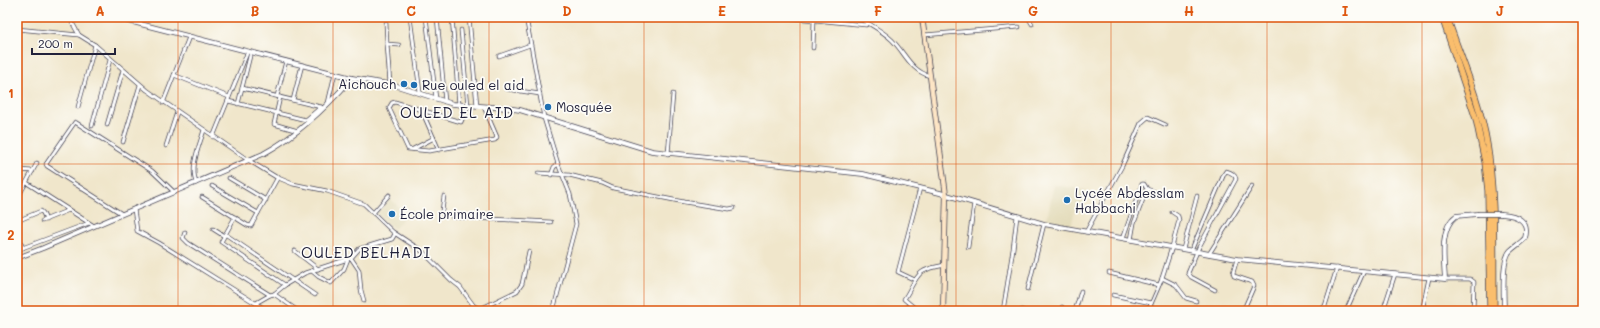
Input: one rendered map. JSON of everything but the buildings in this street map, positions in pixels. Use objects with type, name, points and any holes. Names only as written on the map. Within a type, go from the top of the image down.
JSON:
[{"type":"highway","points":[[1442,17],[1476,119],[1485,162],[1488,191],[1490,311]]},
{"type":"highway","points":[[1447,17],[1478,107],[1487,144],[1493,210],[1494,311]]},
{"type":"main road","points":[[922,17],[946,195],[943,311]]},
{"type":"street","points":[[69,17],[79,35]]},
{"type":"street","points":[[113,17],[335,74],[390,84],[420,92],[445,102],[458,105],[514,109],[647,150],[668,154],[860,173],[946,195],[1044,224],[1237,260],[1337,268],[1429,278],[1470,279],[1474,282],[1473,311]]},
{"type":"street","points":[[410,17],[420,92]]},
{"type":"street","points":[[426,17],[436,98]]},
{"type":"street","points":[[437,17],[445,102]]},
{"type":"street","points":[[452,17],[458,105]]},
{"type":"street","points":[[469,17],[477,106]]},
{"type":"street","points":[[526,17],[544,118],[562,176],[570,194],[576,224],[553,311]]},
{"type":"street","points":[[784,17],[868,24]]},
{"type":"street","points":[[860,17],[893,41],[916,69],[922,74],[930,76]]},
{"type":"street","points":[[1028,17],[1032,24]]},
{"type":"street","points":[[812,48],[814,20]]},
{"type":"street","points":[[386,23],[390,84]]},
{"type":"street","points":[[924,35],[1019,27]]},
{"type":"street","points":[[17,28],[79,35],[95,45],[110,60],[163,103],[248,160],[293,184],[326,191],[364,204],[395,234],[422,251],[460,287],[474,306],[482,310],[517,291],[522,284],[528,251]]},
{"type":"street","points":[[461,30],[468,106],[461,122],[395,102],[392,103],[389,108],[408,149],[429,151],[495,140],[497,137],[484,107]]},
{"type":"street","points":[[163,103],[189,37]]},
{"type":"street","points":[[387,44],[399,45]]},
{"type":"street","points":[[78,107],[95,45]]},
{"type":"street","points":[[499,56],[530,45]]},
{"type":"street","points":[[238,104],[249,52]]},
{"type":"street","points":[[213,136],[249,52]]},
{"type":"street","points":[[92,126],[110,60]]},
{"type":"street","points":[[286,61],[274,126],[299,131]]},
{"type":"street","points":[[293,100],[302,65]]},
{"type":"street","points":[[107,124],[123,70]]},
{"type":"street","points":[[228,101],[306,120],[325,107],[335,74]]},
{"type":"street","points":[[174,75],[229,97]]},
{"type":"street","points":[[17,258],[273,149],[299,131],[325,107],[352,78]]},
{"type":"street","points":[[123,142],[140,85]]},
{"type":"street","points":[[242,88],[325,107]]},
{"type":"street","points":[[507,89],[540,94]]},
{"type":"street","points":[[668,154],[673,94]]},
{"type":"street","points":[[422,111],[439,150]]},
{"type":"street","points":[[166,146],[177,112]]},
{"type":"street","points":[[1086,232],[1122,166],[1141,123],[1148,117],[1166,125]]},
{"type":"street","points":[[122,214],[47,166],[46,164],[75,122],[152,171],[174,192]]},
{"type":"street","points":[[196,183],[194,176],[194,163],[204,130]]},
{"type":"street","points":[[413,149],[434,138]]},
{"type":"street","points":[[17,199],[37,163]]},
{"type":"street","points":[[551,175],[554,167],[558,164]]},
{"type":"street","points":[[17,170],[33,171]]},
{"type":"street","points":[[1191,251],[1222,177],[1226,172],[1230,172],[1236,179],[1197,252],[1188,273],[1191,277],[1215,290]]},
{"type":"street","points":[[538,173],[562,176],[569,175],[613,188],[684,202],[728,209],[734,208]]},
{"type":"street","points":[[202,197],[251,226],[278,177]]},
{"type":"street","points":[[229,178],[266,200]]},
{"type":"street","points":[[27,183],[94,226]]},
{"type":"street","points":[[1123,238],[1142,184],[1144,184],[1147,189],[1158,193]]},
{"type":"street","points":[[212,186],[258,213]]},
{"type":"street","points":[[1209,254],[1252,186]]},
{"type":"street","points":[[915,280],[898,272],[920,188]]},
{"type":"street","points":[[1131,240],[1134,223],[1147,189]]},
{"type":"street","points":[[373,213],[389,195]]},
{"type":"street","points":[[442,211],[444,196]]},
{"type":"street","points":[[1182,249],[1197,196]]},
{"type":"street","points":[[968,247],[974,203]]},
{"type":"street","points":[[134,209],[137,231],[268,311]]},
{"type":"street","points":[[17,221],[40,211],[43,213],[44,221],[69,210]]},
{"type":"street","points":[[1148,311],[1162,278],[1179,220],[1178,216],[1172,212]]},
{"type":"street","points":[[1445,279],[1444,249],[1446,230],[1456,216],[1477,214],[1511,214],[1520,218],[1525,225],[1525,238],[1510,250],[1507,257],[1504,275],[1504,311]]},
{"type":"street","points":[[1003,311],[1017,216]]},
{"type":"street","points":[[235,217],[221,242],[285,286]]},
{"type":"street","points":[[452,217],[551,222]]},
{"type":"street","points":[[17,244],[18,250],[89,223]]},
{"type":"street","points":[[1028,290],[1044,224]]},
{"type":"street","points":[[213,229],[294,280],[314,295]]},
{"type":"street","points":[[185,232],[183,238],[188,243],[270,295]]},
{"type":"street","points":[[17,233],[23,248]]},
{"type":"street","points":[[312,270],[319,277],[331,283],[359,249],[392,239],[395,234]]},
{"type":"street","points":[[295,251],[318,269]]},
{"type":"street","points":[[256,303],[274,294],[312,270],[350,259]]},
{"type":"street","points":[[350,259],[359,270],[361,290],[364,301]]},
{"type":"street","points":[[1237,260],[1233,273],[1234,276],[1252,282],[1254,286],[1243,311]]},
{"type":"street","points":[[918,311],[904,299],[910,292],[915,280],[922,272],[944,265]]},
{"type":"street","points":[[1320,311],[1325,306],[1337,268]]},
{"type":"street","points":[[1346,311],[1364,271]]},
{"type":"street","points":[[1109,272],[1159,285]]},
{"type":"street","points":[[1383,311],[1395,274]]},
{"type":"street","points":[[1162,278],[1176,285],[1186,298],[1196,301]]},
{"type":"street","points":[[1422,311],[1429,278]]},
{"type":"street","points":[[1075,311],[1081,291]]},
{"type":"street","points":[[274,294],[298,311]]},
{"type":"street","points":[[1113,295],[1151,303]]},
{"type":"street","points":[[1061,311],[1062,307]]},
{"type":"shaded area","name":"Lycée Abdesslam Habbachi","points":[[1054,185],[1086,190],[1082,212],[1075,209],[1071,228],[1046,223]]},
{"type":"shaded area","name":"École primaire","points":[[390,199],[407,214],[394,229],[377,214]]},
{"type":"place","name":"Aichouch","points":[[404,84]]},
{"type":"place","name":"Rue ouled el aid","points":[[414,85]]},
{"type":"place","name":"Mosquée","points":[[548,107]]},
{"type":"place","name":"Lycée Abdesslam Habbachi","points":[[1067,200]]},
{"type":"place","name":"École primaire","points":[[392,214]]},
{"type":"district","name":"OULED EL AID","points":[[457,113]]},
{"type":"district","name":"OULED BELHADI","points":[[366,253]]}]
